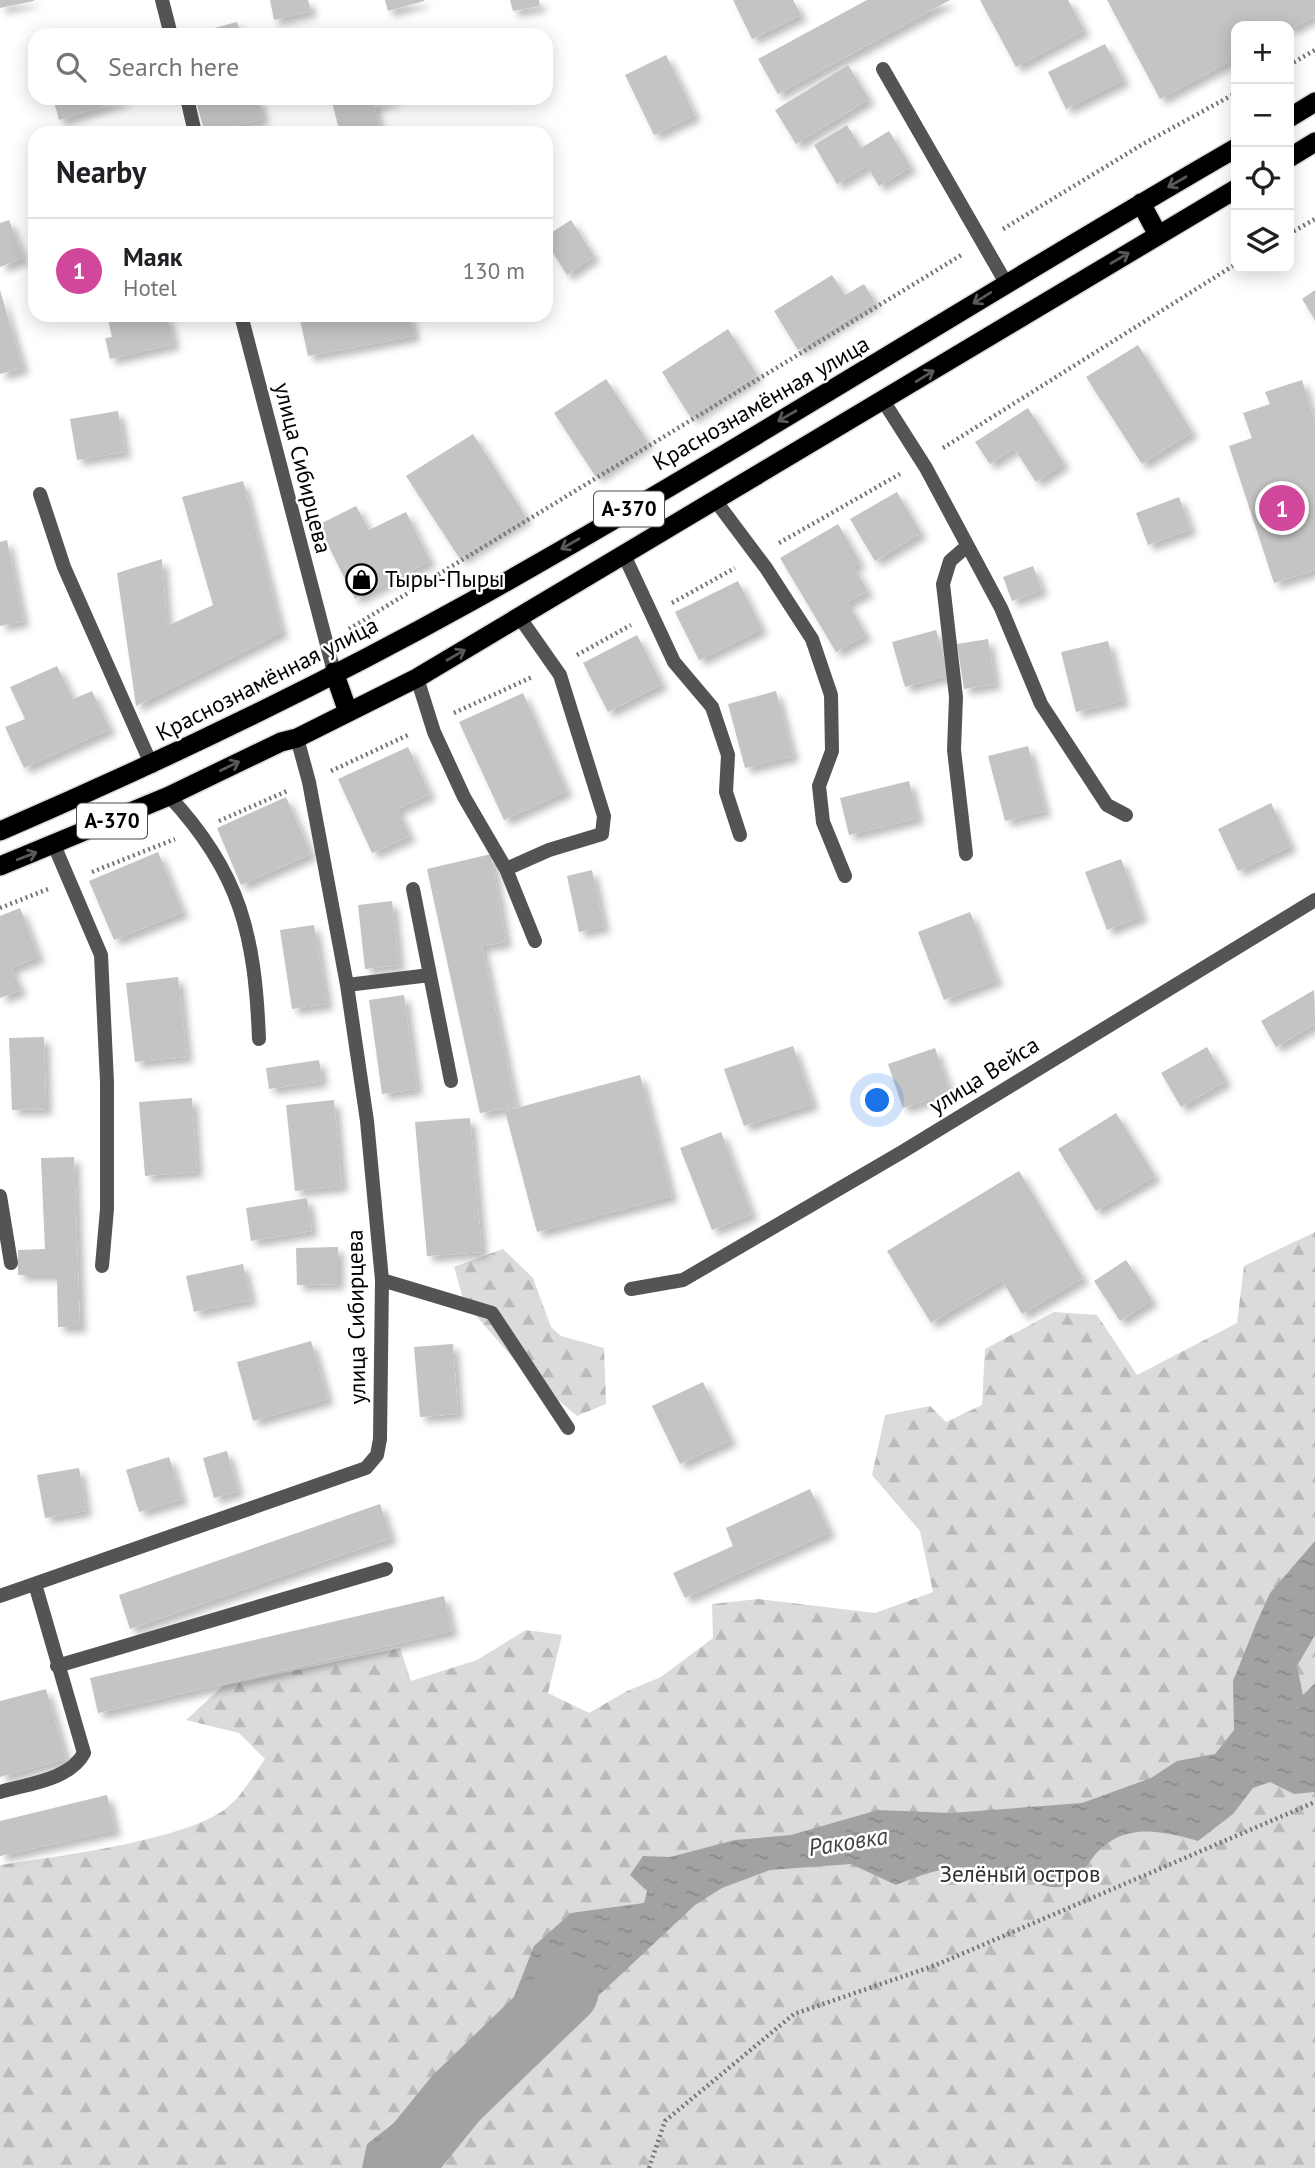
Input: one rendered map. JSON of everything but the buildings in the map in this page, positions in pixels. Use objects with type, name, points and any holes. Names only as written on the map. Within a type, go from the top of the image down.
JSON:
[{"type":"highway","points":[[1294,115],[1315,102]]},
{"type":"highway","points":[[1294,155],[1315,142]]},
{"type":"highway","name":"Краснознамённая улица","points":[[0,831],[152,766],[471,601],[886,359],[1006,283],[1231,151]]},
{"type":"highway","name":"А-370","points":[[0,866],[169,796],[281,742],[297,738],[417,678],[884,402],[1231,192]]},
{"type":"highway","points":[[1141,203],[1158,235]]},
{"type":"highway","points":[[334,672],[348,712]]},
{"type":"street","points":[[162,0],[169,28]]},
{"type":"street","points":[[883,69],[1006,283]]},
{"type":"street","points":[[189,105],[193,126]]},
{"type":"street","name":"улица Сибирцева","points":[[243,322],[334,672]]},
{"type":"street","points":[[884,402],[926,468],[1001,608],[1041,704],[1107,805],[1126,816]]},
{"type":"street","points":[[40,494],[64,567],[152,766]]},
{"type":"street","points":[[715,500],[766,568],[812,639],[831,695],[832,751],[818,786],[823,822],[845,876]]},
{"type":"street","points":[[966,547],[950,561],[943,584],[956,697],[954,750],[966,855]]},
{"type":"street","points":[[624,555],[674,662],[712,707],[728,755],[726,792],[740,835]]},
{"type":"street","points":[[506,869],[549,850],[602,834],[604,816],[561,675],[520,618]]},
{"type":"street","points":[[417,678],[434,732],[464,797],[506,869],[536,941]]},
{"type":"street","name":"улица Сибирцева","points":[[0,1596],[366,1468],[373,1463],[380,1439],[382,1280],[367,1121],[346,985],[309,782],[297,738]]},
{"type":"street","points":[[169,796],[200,829],[239,900],[251,940],[257,980],[259,1039]]},
{"type":"street","points":[[54,845],[101,955],[107,1082],[107,1209],[102,1266]]},
{"type":"street","points":[[414,890],[451,1081]]},
{"type":"street","name":"улица Вейса","points":[[631,1289],[683,1280],[902,1152],[1315,900]]},
{"type":"street","points":[[346,985],[430,975]]},
{"type":"street","points":[[0,1196],[11,1263]]},
{"type":"street","points":[[382,1280],[492,1314],[568,1428]]},
{"type":"street","points":[[57,1666],[386,1569]]},
{"type":"street","points":[[0,1792],[60,1774],[79,1763],[84,1753],[35,1584]]},
{"type":"path","points":[[1294,62],[1315,50]]},
{"type":"path","points":[[326,644],[1143,144],[1231,96]]},
{"type":"path","points":[[1294,231],[1315,219]]},
{"type":"path","points":[[649,2168],[665,2121],[794,2014],[936,1965],[1315,1802]]},
{"type":"green space","name":"Зелёный остров","points":[[1315,1232],[1315,2168],[0,2168],[0,1865],[154,1838],[210,1818],[229,1806],[244,1790],[265,1759],[239,1733],[186,1720],[223,1686],[400,1648],[411,1681],[477,1660],[526,1630],[562,1635],[548,1693],[589,1713],[627,1691],[661,1677],[713,1638],[712,1604],[758,1599],[875,1613],[933,1592],[920,1531],[872,1475],[885,1415],[930,1406],[946,1422],[982,1405],[985,1349],[1054,1312],[1097,1315],[1137,1375],[1237,1323],[1244,1266]]},
{"type":"green space","points":[[503,1249],[533,1278],[551,1327],[561,1336],[604,1348],[606,1404],[577,1416],[526,1373],[464,1302],[454,1267]]},
{"type":"water","points":[[1315,1541],[1315,1635],[1297,1666],[1303,1695],[1315,1683],[1315,1792],[1294,1794],[1270,1782],[1253,1788],[1233,1814],[1198,1841],[1156,1832],[1129,1833],[1105,1845],[1072,1881],[1057,1887],[1045,1886],[1011,1874],[969,1867],[941,1870],[896,1885],[851,1864],[770,1870],[722,1888],[695,1905],[550,2041],[505,2054],[501,2030],[534,1946],[571,1913],[644,1903],[647,1891],[630,1875],[643,1856],[670,1857],[735,1840],[791,1835],[878,1810],[951,1813],[1082,1803],[1151,1778],[1177,1761],[1215,1754],[1234,1730],[1233,1681],[1270,1593]]},
{"type":"water","points":[[429,2096],[456,2098],[453,2121],[422,2168],[362,2168],[367,2144]]},
{"type":"waterway","name":"Раковка","points":[[399,2168],[456,2098],[566,1992]]},
{"type":"place","name":"Маяк","points":[[1282,508]]},
{"type":"place","name":"Тыры-Пыры","points":[[362,579]]}]
